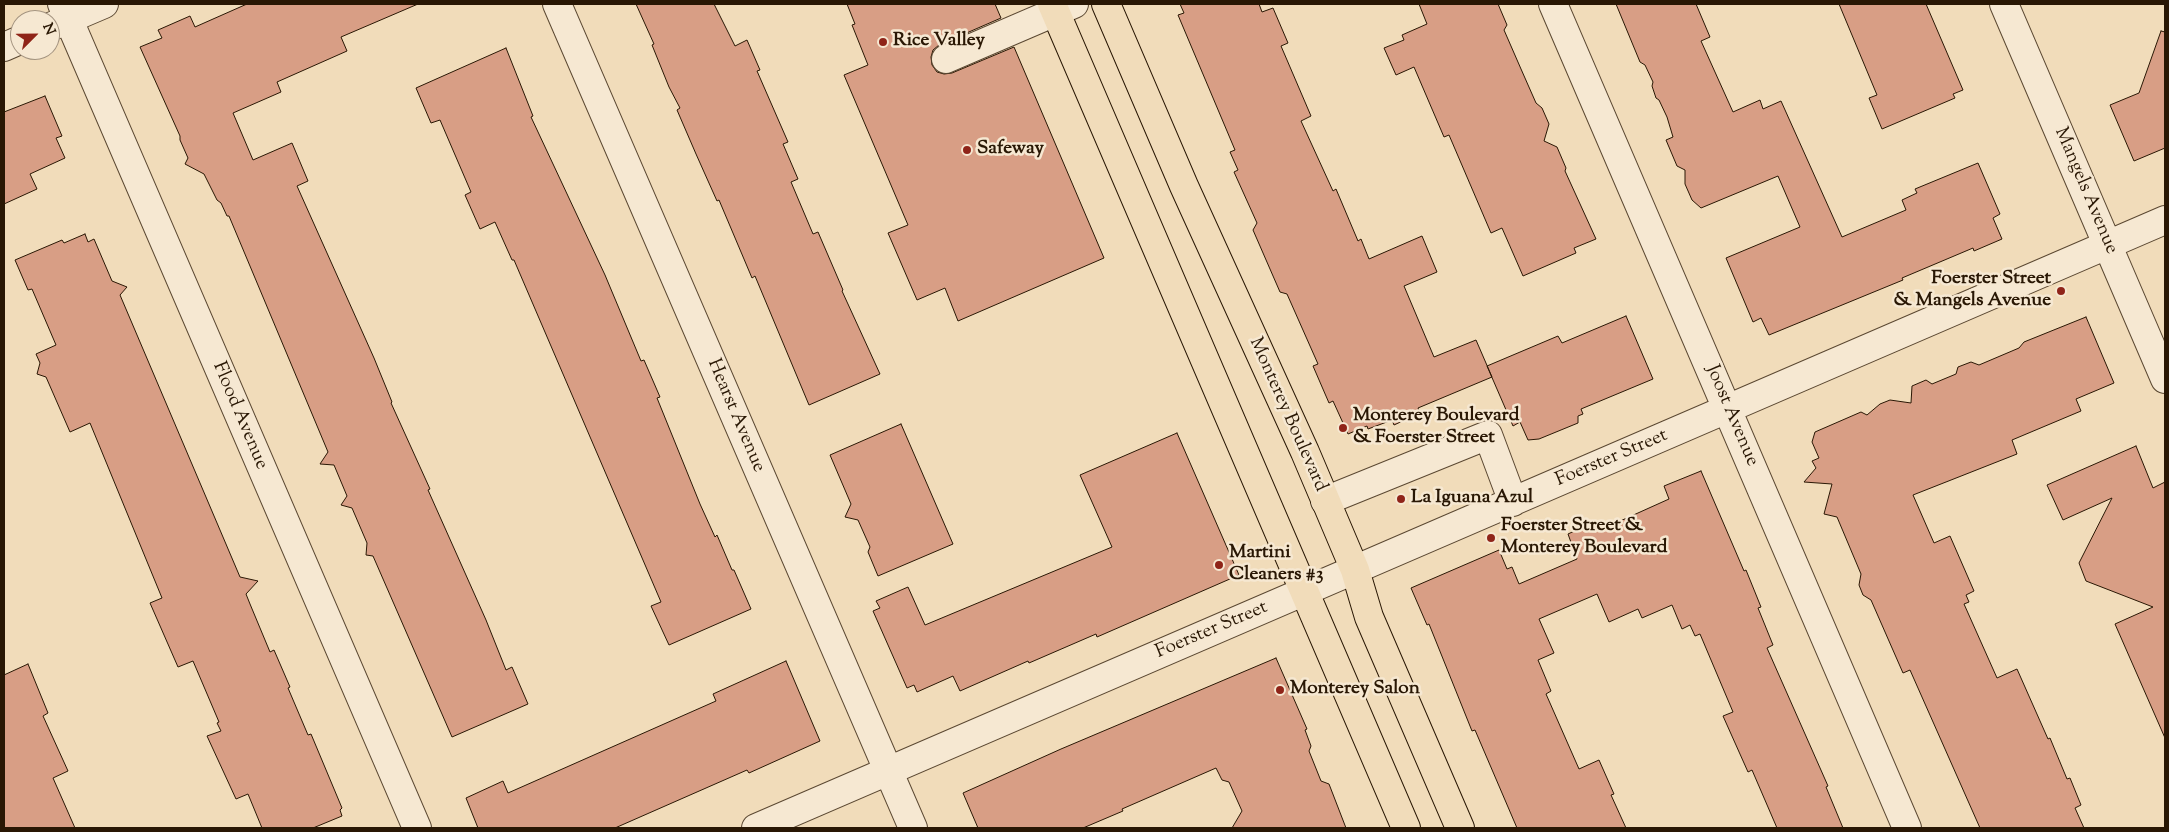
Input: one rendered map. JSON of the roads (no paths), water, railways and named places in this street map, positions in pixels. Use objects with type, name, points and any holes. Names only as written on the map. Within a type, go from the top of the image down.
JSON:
[{"type":"main road","name":"Monterey Boulevard","points":[[1106,4],[1217,261],[1355,570],[1369,617],[1460,828]]},
{"type":"main road","points":[[1060,7],[1304,592],[1406,828]]},
{"type":"street","points":[[60,17],[104,4]]},
{"type":"street","name":"Hearst Avenue","points":[[557,4],[912,828]]},
{"type":"street","name":"Joost Avenue","points":[[1553,4],[1907,828]]},
{"type":"street","name":"Mangels Avenue","points":[[2004,4],[2165,378]]},
{"type":"street","points":[[946,59],[1060,7]]},
{"type":"street","name":"Flood Avenue","points":[[60,17],[417,828]]},
{"type":"street","name":"Foerster Street","points":[[756,828],[2165,220]]},
{"type":"street","points":[[1325,501],[1488,435],[1513,502]]},
{"type":"place","name":"Rice Valley","points":[[883,42]]},
{"type":"place","name":"Safeway","points":[[967,150]]},
{"type":"place","name":"Foerster Street & Mangels Avenue","points":[[2061,291]]},
{"type":"place","name":"Monterey Boulevard & Foerster Street","points":[[1343,428]]},
{"type":"place","name":"La Iguana Azul","points":[[1401,499]]},
{"type":"place","name":"Foerster Street & Monterey Boulevard","points":[[1491,538]]},
{"type":"place","name":"Martini Cleaners #3","points":[[1219,565]]},
{"type":"place","name":"Monterey Salon","points":[[1280,690]]}]
